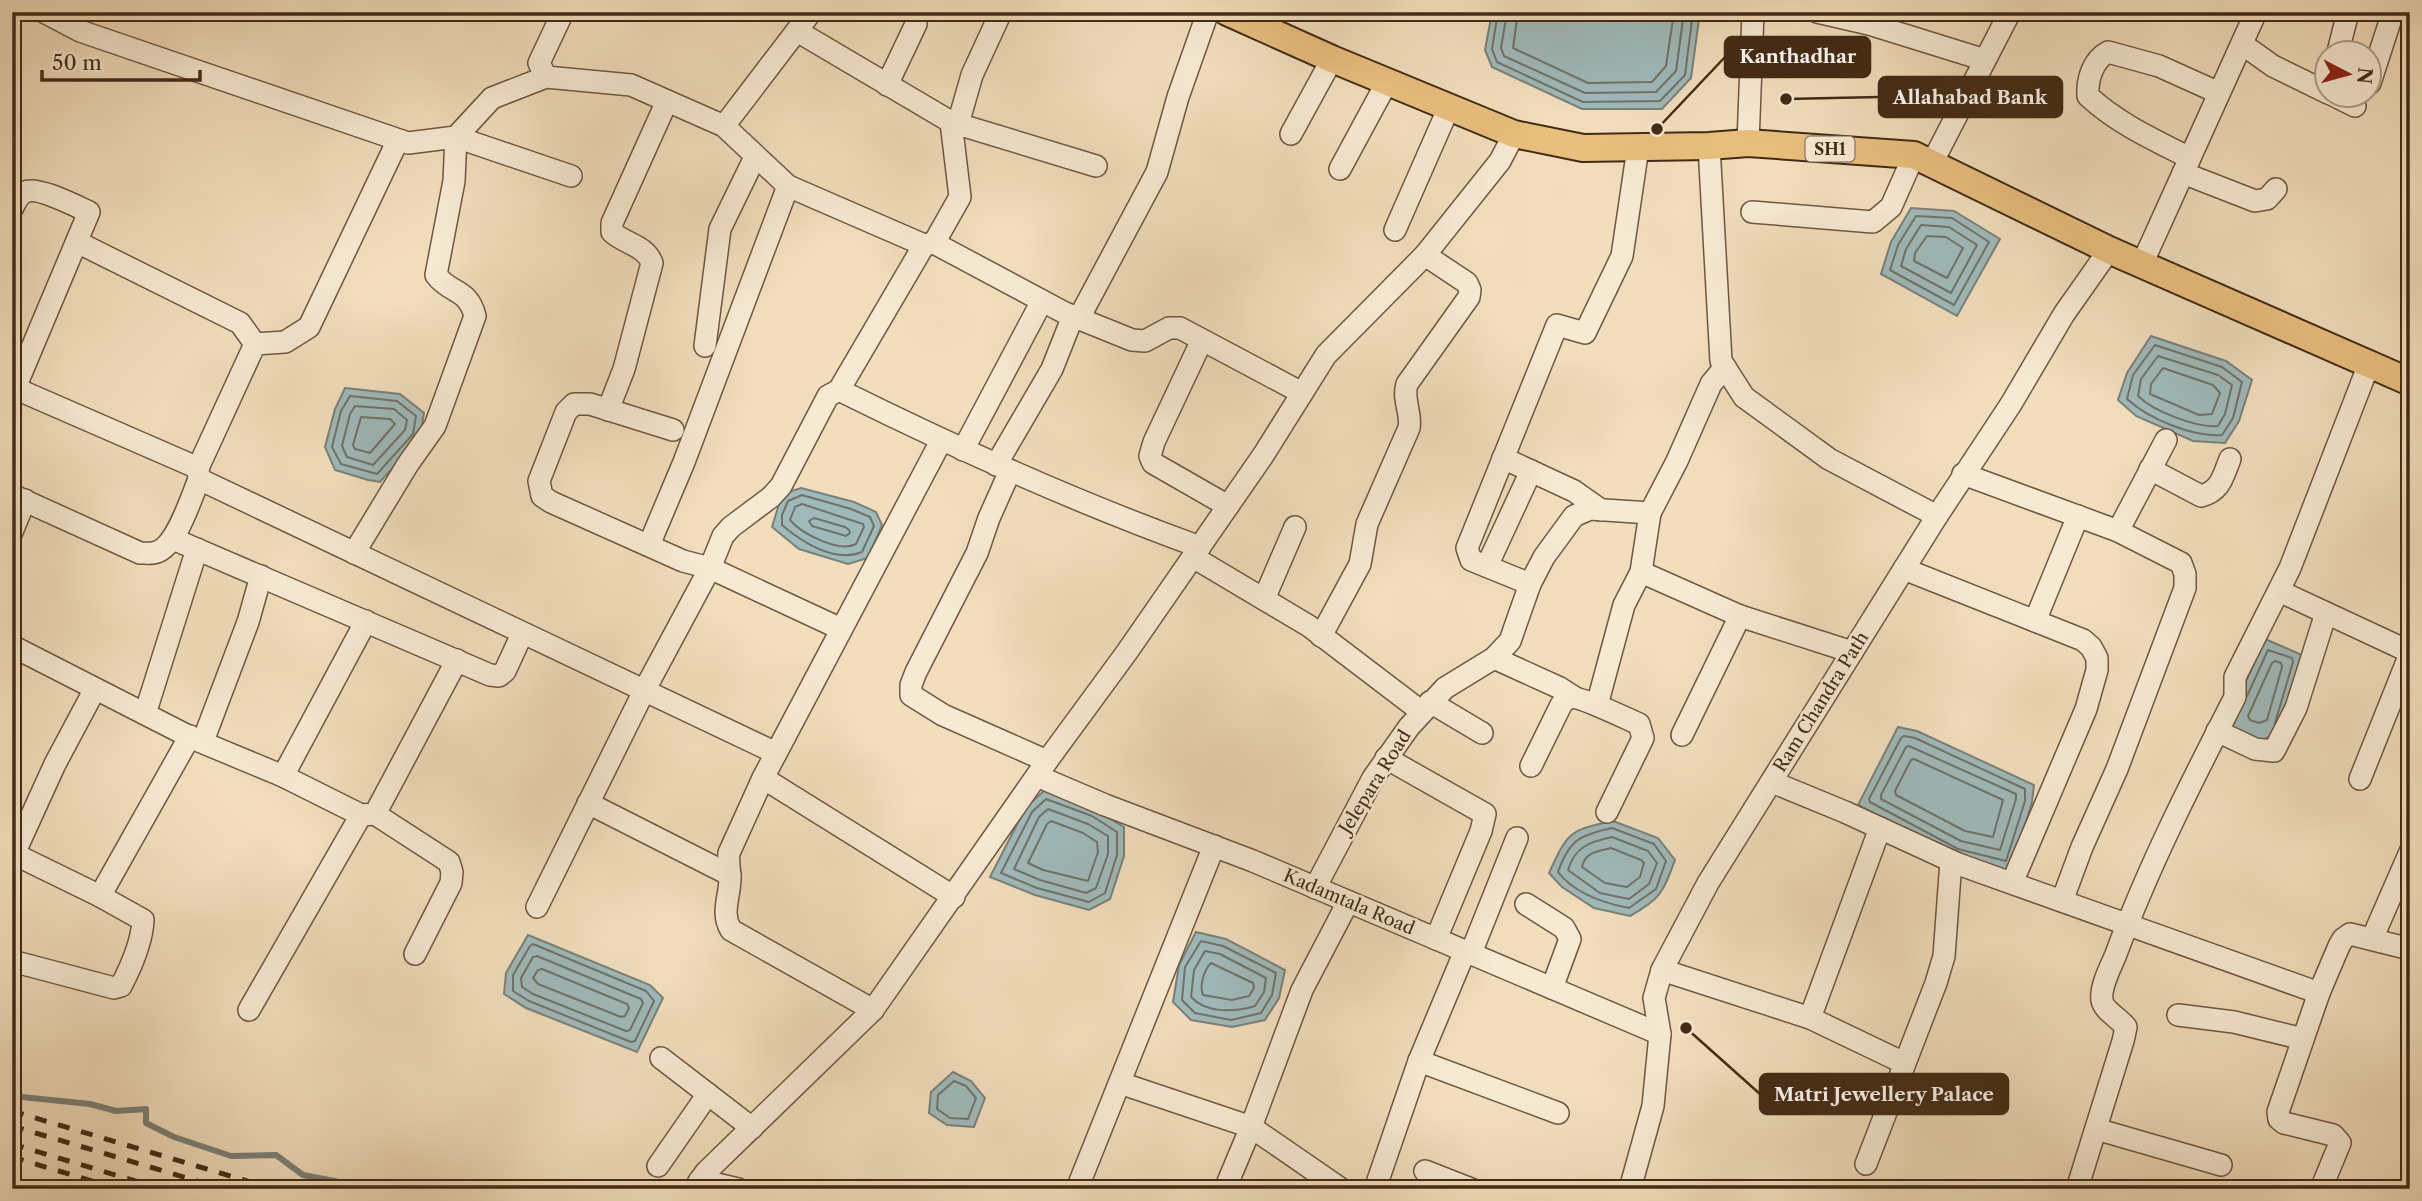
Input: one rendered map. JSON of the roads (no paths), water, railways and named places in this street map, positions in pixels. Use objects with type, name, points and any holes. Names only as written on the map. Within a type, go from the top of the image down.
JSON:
[{"type":"main road","name":"SH1","points":[[1227,12],[1332,59],[1514,134],[1583,148],[1748,143],[1923,159],[2109,250],[2410,382]]},
{"type":"street","points":[[44,12],[80,31],[398,140],[408,143],[456,137],[571,176]]},
{"type":"street","points":[[546,77],[539,63],[562,12]]},
{"type":"street","points":[[887,85],[915,24],[916,18],[911,12]]},
{"type":"street","points":[[537,907],[644,691],[710,568],[723,536],[781,486],[828,396],[839,390],[960,197],[954,123],[972,75],[1001,12]]},
{"type":"street","points":[[1003,468],[1076,317],[1157,172],[1178,97],[1208,12]]},
{"type":"street","points":[[1748,143],[1753,12]]},
{"type":"street","points":[[1817,12],[1869,24],[1985,60]]},
{"type":"street","points":[[1752,212],[1873,222],[1891,207],[1923,159],[1985,60],[2010,12]]},
{"type":"street","points":[[2342,38],[2348,12]]},
{"type":"street","points":[[2384,40],[2393,12]]},
{"type":"street","points":[[2142,264],[2242,44],[2252,14]]},
{"type":"street","points":[[724,126],[805,17],[887,85],[954,123],[1096,166]]},
{"type":"street","points":[[2242,44],[2273,66],[2314,86]]},
{"type":"street","points":[[2219,93],[2159,66],[2108,52],[2099,57],[2087,83],[2088,96],[2097,104],[2186,166],[2255,201],[2267,199],[2276,189]]},
{"type":"street","points":[[1291,134],[1332,59]]},
{"type":"street","points":[[354,553],[408,464],[435,426],[475,316],[472,303],[462,292],[443,284],[436,275],[454,181],[456,137],[492,98],[546,77],[631,85],[724,126],[788,186],[929,244],[1042,301],[1132,340],[1145,341],[1169,328],[1180,328],[1302,393]]},
{"type":"street","points":[[1340,169],[1387,82]]},
{"type":"street","points":[[608,410],[624,369],[652,263],[648,255],[638,247],[620,240],[612,232],[612,223],[667,101]]},
{"type":"street","points":[[1395,230],[1449,107]]},
{"type":"street","points":[[697,1184],[873,1010],[1228,506],[1326,355],[1425,255],[1500,161],[1514,134]]},
{"type":"street","points":[[255,344],[285,342],[309,327],[398,140]]},
{"type":"street","points":[[1709,146],[1721,361],[1744,397],[1829,459],[1937,516]]},
{"type":"street","points":[[1530,584],[1471,560],[1467,548],[1557,325],[1585,332],[1622,256],[1638,148]]},
{"type":"street","points":[[705,346],[720,229],[755,157]]},
{"type":"street","points":[[649,545],[742,314],[788,186]]},
{"type":"street","points":[[12,209],[17,198],[26,191],[35,190],[89,212],[14,388],[199,473],[354,553],[776,754]]},
{"type":"street","points":[[77,242],[240,323],[255,344]]},
{"type":"street","name":"Ram Chandra Path","points":[[1630,1189],[1653,1106],[1660,1034],[1654,998],[1662,970],[1708,883],[1963,474],[2011,404],[2064,314],[2109,250]]},
{"type":"street","points":[[1321,636],[1357,571],[1367,524],[1409,429],[1410,413],[1404,393],[1407,384],[1469,297],[1467,283],[1425,255]]},
{"type":"street","points":[[963,450],[1042,301]]},
{"type":"street","points":[[1202,340],[1150,456],[1153,463],[1228,506]]},
{"type":"street","points":[[12,532],[18,498],[140,553],[160,551],[173,539],[255,344]]},
{"type":"street","points":[[2077,1189],[2126,1027],[2101,1000],[2104,986],[2127,924],[2171,825],[2235,697],[2235,677],[2290,569],[2369,364]]},
{"type":"street","points":[[1597,705],[1624,605],[1641,572],[1650,513],[1677,461],[1711,384],[1725,367]]},
{"type":"street","points":[[839,390],[941,441],[1196,552],[1426,707],[1482,733]]},
{"type":"street","points":[[673,430],[590,404],[574,404],[566,412],[539,481],[542,496],[683,561],[710,568],[841,629]]},
{"type":"street","points":[[2118,531],[2166,440]]},
{"type":"street","points":[[873,1010],[731,930],[726,921],[725,910],[730,874],[727,865],[729,853],[763,778],[941,441]]},
{"type":"street","points":[[1503,458],[1574,491],[1601,510]]},
{"type":"street","points":[[2150,469],[2201,496],[2212,494],[2219,487],[2230,459]]},
{"type":"street","name":"Kadamtala Road","points":[[1003,468],[977,553],[916,672],[911,685],[911,695],[1105,805],[1214,846],[1660,1034]]},
{"type":"street","points":[[1486,566],[1531,471]]},
{"type":"street","points":[[1963,474],[2118,531],[2181,564],[2186,574],[2185,588],[2117,769],[2082,847],[2062,901]]},
{"type":"street","name":"Jelepara Road","points":[[1315,888],[1336,845],[1386,758],[1426,707],[1445,688],[1494,658],[1510,641],[1530,584],[1544,557],[1574,516],[1590,509],[1650,513]]},
{"type":"street","points":[[2035,621],[2078,516]]},
{"type":"street","points":[[1264,600],[1295,527]]},
{"type":"street","points":[[173,539],[490,675],[499,676],[505,671],[522,634]]},
{"type":"street","points":[[145,714],[197,549]]},
{"type":"street","points":[[1904,569],[2083,640],[2091,646],[2097,659],[2097,670],[2086,709],[2012,883]]},
{"type":"street","points":[[1641,572],[1740,616],[1852,652]]},
{"type":"street","points":[[100,896],[196,739],[248,621],[261,576]]},
{"type":"street","points":[[2279,591],[2410,653],[2360,779]]},
{"type":"street","points":[[2217,731],[2255,749],[2274,751],[2296,708],[2326,613]]},
{"type":"street","points":[[1682,735],[1740,616]]},
{"type":"street","points":[[283,776],[366,621]]},
{"type":"street","points":[[12,646],[196,739],[368,815],[449,862],[451,883],[415,954]]},
{"type":"street","points":[[1494,658],[1574,697],[1639,724],[1643,738],[1607,812]]},
{"type":"street","points":[[249,1010],[368,815],[457,660]]},
{"type":"street","points":[[12,961],[114,988],[121,986],[143,931],[143,920],[13,854],[55,764],[96,689]]},
{"type":"street","points":[[1531,766],[1560,705],[1568,698],[1574,697]]},
{"type":"street","points":[[1386,758],[1485,814],[1481,831],[1436,939]]},
{"type":"street","points":[[763,778],[954,897]]},
{"type":"street","points":[[1772,782],[1951,861],[2319,993]]},
{"type":"street","points":[[588,803],[730,874]]},
{"type":"street","points":[[1810,1018],[1880,828]]},
{"type":"street","points":[[1375,1189],[1419,1061],[1517,838]]},
{"type":"street","points":[[1077,1189],[1214,846]]},
{"type":"street","points":[[2372,939],[2410,852]]},
{"type":"street","points":[[1866,1164],[1944,956],[1951,861]]},
{"type":"street","points":[[1225,1189],[1302,990],[1348,902]]},
{"type":"street","points":[[1526,904],[1569,933],[1570,939],[1552,988]]},
{"type":"street","points":[[2321,1189],[2340,1143],[2333,1135],[2284,1123],[2279,1119],[2278,1112],[2319,993],[2343,939],[2350,934],[2410,949]]},
{"type":"street","points":[[1662,970],[1810,1018],[1904,1063]]},
{"type":"street","points":[[2178,1015],[2234,1022],[2303,1039]]},
{"type":"street","points":[[661,1058],[752,1128]]},
{"type":"street","points":[[1419,1061],[1558,1113]]},
{"type":"street","points":[[1121,1083],[1251,1127],[1340,1189]]},
{"type":"street","points":[[658,1166],[708,1094]]},
{"type":"street","points":[[2096,1129],[2221,1165]]},
{"type":"street","points":[[1425,1171],[1465,1188]]},
{"type":"street","points":[[697,1184],[738,1189]]},
{"type":"water","points":[[1492,12],[1700,12],[1691,78],[1662,109],[1582,109],[1492,67],[1485,50]]},
{"type":"water","points":[[1911,208],[1954,211],[2000,239],[1957,316],[1881,274],[1891,242]]},
{"type":"water","points":[[2151,336],[2226,361],[2252,380],[2239,421],[2225,443],[2193,441],[2136,416],[2118,400],[2127,373]]},
{"type":"water","points":[[345,388],[400,394],[424,413],[420,437],[380,482],[335,470],[325,447],[335,409]]},
{"type":"water","points":[[801,488],[854,502],[876,512],[882,525],[868,558],[848,564],[799,549],[772,527],[782,494]]},
{"type":"water","points":[[2265,639],[2302,655],[2279,731],[2261,741],[2225,728]]},
{"type":"water","points":[[1898,727],[1917,731],[2034,785],[2032,802],[2011,871],[1955,856],[1858,805]]},
{"type":"water","points":[[1045,790],[1095,810],[1124,827],[1124,856],[1110,899],[1089,910],[1035,895],[990,877],[1026,807]]},
{"type":"water","points":[[1613,821],[1658,838],[1675,860],[1660,894],[1630,916],[1594,908],[1562,887],[1549,873],[1561,849],[1572,835],[1587,827]]},
{"type":"water","points":[[1196,932],[1226,939],[1285,970],[1279,998],[1265,1020],[1232,1027],[1191,1020],[1173,1002],[1179,965]]},
{"type":"water","points":[[528,935],[650,985],[663,998],[637,1052],[526,1008],[504,994],[506,973]]},
{"type":"water","points":[[953,1072],[971,1081],[985,1098],[974,1127],[947,1125],[929,1113],[931,1092]]},
{"type":"waterway","points":[[12,1096],[90,1104],[116,1111],[146,1109],[146,1123],[174,1137],[231,1156],[276,1155],[303,1175],[376,1189]]},
{"type":"railway","points":[[12,1111],[274,1189]]},
{"type":"railway","points":[[12,1126],[224,1189]]},
{"type":"railway","points":[[12,1144],[162,1189]]},
{"type":"railway","points":[[12,1157],[119,1189]]},
{"type":"place","name":"Allahabad Bank","points":[[1786,99]]},
{"type":"place","name":"Kanthadhar","points":[[1657,129]]},
{"type":"place","name":"Matri Jewellery Palace","points":[[1686,1028]]}]
